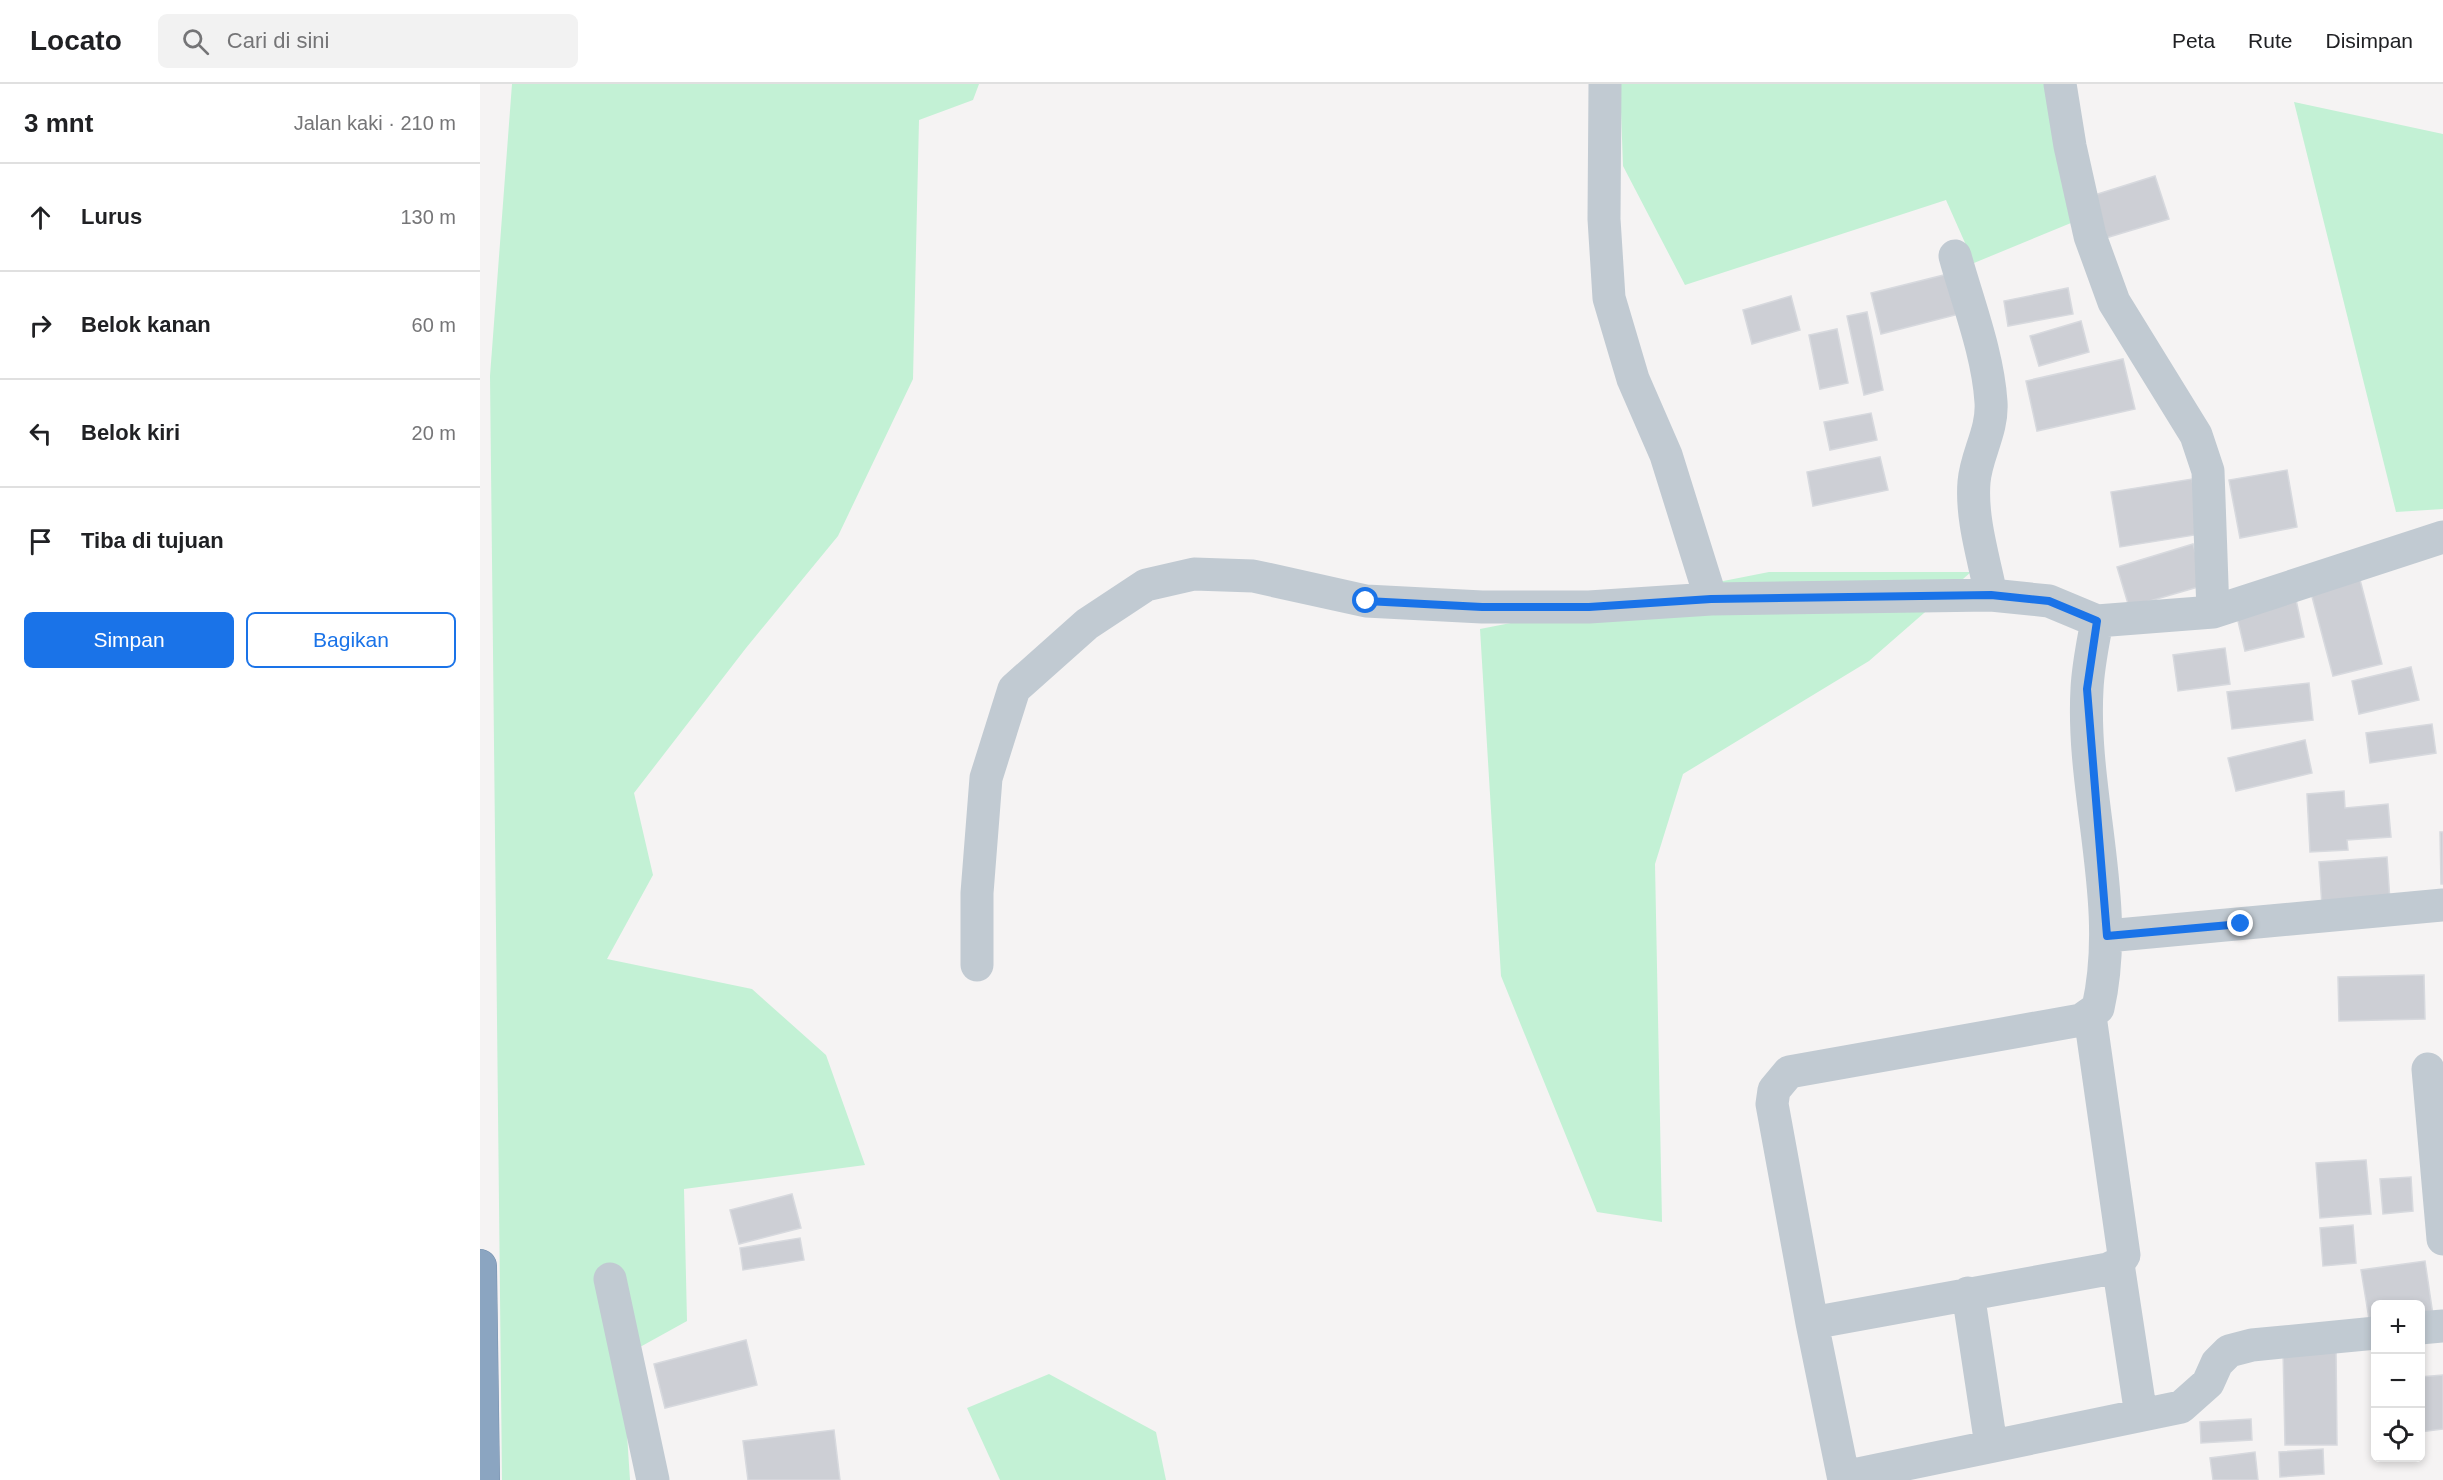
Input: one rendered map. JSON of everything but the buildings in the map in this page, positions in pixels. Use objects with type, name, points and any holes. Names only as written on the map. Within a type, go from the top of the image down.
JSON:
[{"type":"highway","points":[[480,1266],[483,1480]]},
{"type":"street","points":[[1605,84],[1604,219],[1609,298],[1633,379],[1666,455],[1711,599]]},
{"type":"street","points":[[2060,84],[2070,146],[2090,236],[2114,302],[2196,435],[2208,471],[2213,612]]},
{"type":"street","points":[[1955,256],[1986,368],[1991,403],[1989,432],[1974,481],[1975,511],[1991,595]]},
{"type":"street","points":[[977,964],[977,893],[986,778],[1014,689],[1087,624],[1146,585],[1194,574],[1253,576],[1366,601],[1482,607],[1589,607],[1711,599],[1991,595],[2049,601],[2097,621],[2213,612],[2443,537]]},
{"type":"street","points":[[2097,621],[2087,689],[2107,936],[2103,985],[2098,1008],[2090,1016],[2081,1020],[1789,1072],[1774,1090],[1772,1104],[1812,1323],[1844,1478],[1991,1445],[2181,1407],[2208,1383],[2217,1363],[2229,1351],[2252,1345],[2371,1333]]},
{"type":"street","points":[[2107,936],[2443,905]]},
{"type":"street","points":[[1812,1323],[2108,1269],[2118,1264],[2124,1255],[2090,1016]]},
{"type":"street","points":[[2428,1069],[2443,1239]]},
{"type":"street","points":[[2118,1264],[2141,1415]]},
{"type":"street","points":[[610,1279],[653,1480]]},
{"type":"street","points":[[1968,1293],[1991,1445]]},
{"type":"street","points":[[2425,1328],[2443,1326]]},
{"type":"green space","points":[[512,84],[979,84],[973,100],[919,120],[913,379],[838,536],[746,648],[634,793],[653,875],[607,959],[752,989],[826,1055],[865,1165],[684,1189],[687,1321],[622,1357],[630,1480],[502,1480],[490,376]]},
{"type":"green space","points":[[1620,84],[2049,84],[2088,216],[1974,263],[1946,200],[1685,285],[1623,166]]},
{"type":"green space","points":[[2294,102],[2443,134],[2443,509],[2396,512]]},
{"type":"green space","points":[[1769,572],[1971,572],[1869,661],[1683,774],[1655,864],[1662,1222],[1597,1212],[1501,976],[1480,629]]},
{"type":"green space","points":[[1049,1374],[1156,1432],[1166,1480],[1000,1480],[967,1408]]},
{"type":"route","points":[[1366,601],[1482,607],[1589,607],[1711,599],[1991,595],[2049,601],[2097,621],[2087,689],[2090,750],[2107,936],[2241,924]]}]
